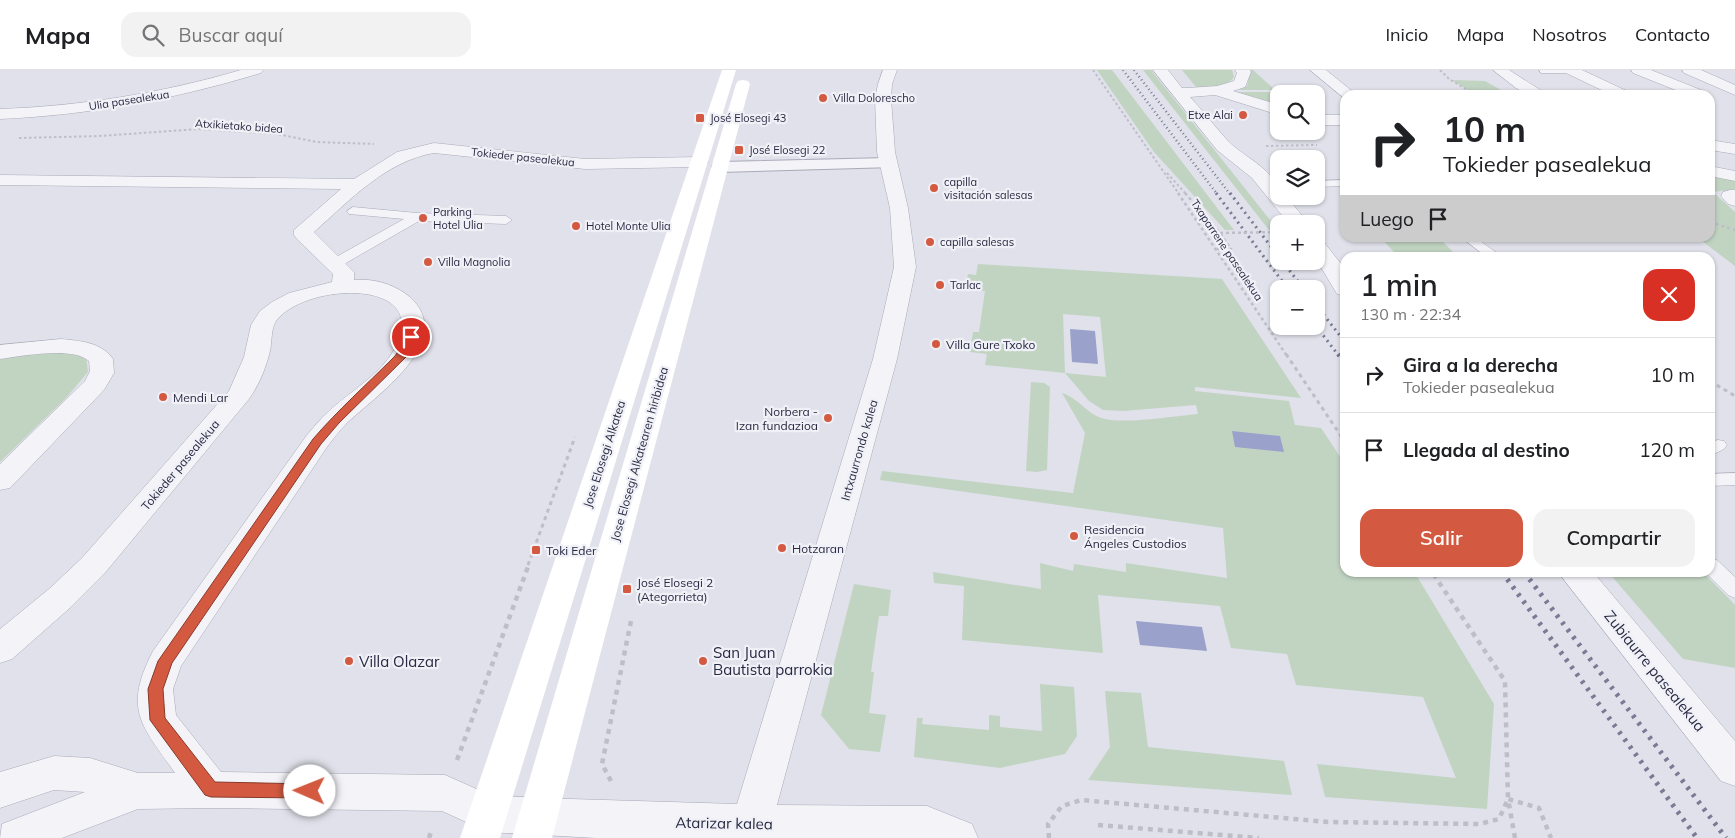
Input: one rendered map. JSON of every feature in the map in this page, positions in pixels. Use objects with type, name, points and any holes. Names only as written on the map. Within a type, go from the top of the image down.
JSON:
[{"type":"main road","name":"Jose Elosegi Alkatea","points":[[484,825],[709,164],[729,70]]},
{"type":"main road","name":"Jose Elosegi Alkatearen hiribidea","points":[[535,828],[709,164],[747,70]]},
{"type":"street","name":"Ulia pasealekua","points":[[0,114],[87,107],[136,100],[187,90],[256,70]]},
{"type":"street","name":"Intxaurrondo kalea","points":[[753,823],[762,782],[885,359],[901,292],[905,266],[904,244],[899,208],[888,163],[883,98],[890,70]]},
{"type":"street","points":[[1160,70],[1223,146],[1270,182]]},
{"type":"street","points":[[1220,92],[1240,84],[1244,72],[1242,70]]},
{"type":"street","points":[[1317,70],[1343,90]]},
{"type":"street","points":[[1500,70],[1529,90]]},
{"type":"street","points":[[1546,70],[1561,70]]},
{"type":"street","points":[[1571,70],[1613,90]]},
{"type":"street","points":[[1638,70],[1688,90]]},
{"type":"street","points":[[1689,70],[1735,94]]},
{"type":"street","points":[[1179,92],[1220,92],[1270,107]]},
{"type":"street","points":[[1715,96],[1735,94]]},
{"type":"street","points":[[1325,120],[1340,120]]},
{"type":"street","points":[[1715,146],[1735,150]]},
{"type":"street","name":"Tokieder pasealekua","points":[[211,790],[158,720],[156,689],[165,661],[317,441],[335,420],[402,355],[411,337],[413,316],[403,300],[386,290],[362,285],[338,275],[304,235],[304,230],[358,184],[398,156],[417,150],[444,148],[585,164],[709,164]]},
{"type":"street","points":[[709,164],[888,163]]},
{"type":"street","points":[[1715,173],[1735,176]]},
{"type":"street","points":[[0,180],[358,184]]},
{"type":"street","points":[[1735,196],[1730,196],[1735,200]]},
{"type":"street","points":[[1325,257],[1340,279]]},
{"type":"street","name":"Tokieder pasealekua","points":[[0,649],[94,566],[240,394],[252,369],[260,341],[261,329],[267,317],[284,304],[314,293],[338,275]]},
{"type":"street","points":[[0,352],[60,346],[84,348],[95,352],[102,361],[103,371],[95,385],[0,481]]},
{"type":"street","name":"Zubiaurre pasealekua","points":[[1578,577],[1735,769]]},
{"type":"street","points":[[0,790],[54,773],[90,775],[138,791],[445,793],[484,825]]},
{"type":"street","points":[[16,838],[138,791]]},
{"type":"street","name":"Atarizar kalea","points":[[484,825],[535,828],[699,823],[927,825],[958,838]]},
{"type":"lane","points":[[1325,184],[1340,183]]},
{"type":"lane","points":[[353,211],[417,217],[506,220]]},
{"type":"lane","points":[[338,275],[417,217]]},
{"type":"lane","points":[[1474,242],[1489,252]]},
{"type":"lane","points":[[1715,480],[1735,479]]},
{"type":"lane","points":[[1715,570],[1735,590]]},
{"type":"path","name":"Txaparrene pasealekua","points":[[1093,70],[1340,435]]},
{"type":"path","points":[[1440,70],[1449,79],[1468,90]]},
{"type":"path","name":"Atxikietako bidea","points":[[17,138],[99,136],[199,129],[277,134],[316,142],[392,145],[417,150]]},
{"type":"path","points":[[1262,146],[1316,145]]},
{"type":"path","points":[[1157,162],[1220,233],[1231,249],[1216,249]]},
{"type":"path","points":[[1715,224],[1735,230]]},
{"type":"path","points":[[1220,233],[1270,232]]},
{"type":"path","points":[[1715,384],[1735,396]]},
{"type":"path","points":[[1435,577],[1505,681],[1508,799],[1515,838]]},
{"type":"path","points":[[1049,838],[1048,824],[1062,806],[1081,800],[1328,822],[1479,824],[1499,820],[1508,799]]},
{"type":"path","points":[[1508,799],[1539,808],[1551,838]]},
{"type":"path","points":[[1098,825],[1259,838]]},
{"type":"green space","points":[[1097,70],[1112,70],[1234,230],[1225,230],[1154,152]]},
{"type":"green space","points":[[1143,70],[1151,70],[1270,220],[1269,230]]},
{"type":"green space","points":[[1182,70],[1232,70],[1234,77],[1222,86],[1196,87]]},
{"type":"green space","points":[[1248,70],[1253,70],[1270,85],[1270,90],[1239,90],[1247,86],[1250,72]]},
{"type":"green space","points":[[1452,80],[1485,81],[1501,90],[1468,90]]},
{"type":"green space","points":[[1236,92],[1270,92],[1270,105]]},
{"type":"green space","points":[[1715,176],[1735,179],[1735,189],[1715,192]]},
{"type":"green space","points":[[1715,194],[1735,212],[1735,266],[1703,242],[1715,242]]},
{"type":"green space","points":[[1385,242],[1443,242],[1453,252],[1394,252]]},
{"type":"green space","points":[[978,264],[1222,279],[1301,398],[1195,387],[1195,391],[1289,401],[1295,425],[1321,428],[1340,456],[1340,577],[1417,577],[1494,704],[1487,809],[1325,797],[1317,764],[1456,778],[1423,697],[1296,685],[1287,654],[1231,648],[1220,606],[1098,595],[1103,653],[962,640],[964,586],[934,583],[933,572],[1041,589],[1040,563],[1073,571],[1074,564],[1126,572],[1126,563],[1227,578],[1223,528],[880,480],[882,471],[1073,493],[1085,433],[1062,393],[1068,395],[1093,414],[1105,419],[1125,421],[1198,414],[1196,405],[1123,411],[1103,410],[1089,401],[1065,373],[985,365],[987,354],[970,352],[973,332],[979,332],[985,291],[965,289],[968,274],[976,275]],"holes":[[[1063,314],[1100,317],[1106,377],[1065,373]]]},
{"type":"green space","points":[[57,351],[86,356],[88,372],[65,399],[0,462],[0,359]]},
{"type":"green space","points":[[1031,382],[1044,383],[1050,387],[1047,470],[1037,472],[1026,471]]},
{"type":"green space","points":[[1612,577],[1708,577],[1735,605],[1735,668],[1683,659]]},
{"type":"green space","points":[[854,584],[891,590],[888,616],[879,616],[871,672],[874,672],[869,713],[886,715],[880,752],[849,749],[821,715]]},
{"type":"green space","points":[[1040,684],[1074,687],[1077,736],[1065,754],[1000,768],[914,757],[917,718],[923,718],[922,724],[989,730],[989,715],[1000,716],[1000,727],[1042,731]]},
{"type":"green space","points":[[1105,691],[1141,693],[1148,747],[1284,761],[1292,795],[1088,780],[1110,747]]},
{"type":"water","points":[[1070,329],[1095,331],[1098,364],[1072,362]]},
{"type":"water","points":[[1232,431],[1280,436],[1284,452],[1235,447]]},
{"type":"water","points":[[1136,621],[1202,627],[1207,651],[1140,645]]},
{"type":"railway","points":[[1123,70],[1217,194]]},
{"type":"railway","points":[[1134,70],[1230,194]]},
{"type":"railway","points":[[1216,193],[1281,280]]},
{"type":"railway","points":[[1230,193],[1270,245]]},
{"type":"railway","points":[[1289,270],[1297,280]]},
{"type":"railway","points":[[1325,316],[1340,336]]},
{"type":"railway","points":[[1323,335],[1339,356]]},
{"type":"railway","points":[[1506,577],[1697,838]]},
{"type":"railway","points":[[1528,577],[1726,838]]},
{"type":"place","name":"Villa Dolorescho","points":[[823,98]]},
{"type":"place","name":"Etxe Alai","points":[[1243,115]]},
{"type":"place","name":"José Elosegi 43","points":[[700,118]]},
{"type":"place","name":"José Elosegi 22","points":[[739,150]]},
{"type":"place","name":"capilla visitación salesas","points":[[934,188]]},
{"type":"place","name":"Parking Hotel Ulia","points":[[423,218]]},
{"type":"place","name":"Hotel Monte Ulia","points":[[576,226]]},
{"type":"place","name":"capilla salesas","points":[[930,242]]},
{"type":"place","name":"Villa Magnolia","points":[[428,262]]},
{"type":"place","name":"Tarlac","points":[[940,285]]},
{"type":"place","name":"Villa Gure Txoko","points":[[936,344]]},
{"type":"place","name":"Mendi Lar","points":[[163,397]]},
{"type":"place","name":"Norbera - Izan fundazioa","points":[[828,418]]},
{"type":"place","name":"Residencia Ángeles Custodios","points":[[1074,536]]},
{"type":"place","name":"Hotzaran","points":[[782,548]]},
{"type":"place","name":"Toki Eder","points":[[536,550]]},
{"type":"place","name":"José Elosegi 2 (Ategorrieta)","points":[[627,589]]},
{"type":"place","name":"Villa Olazar","points":[[349,661]]},
{"type":"place","name":"San Juan Bautista parrokia","points":[[703,661]]},
{"type":"route","points":[[310,791],[211,790],[158,720],[156,689],[165,661],[317,441],[335,420],[387,372],[402,355],[411,337]]}]
